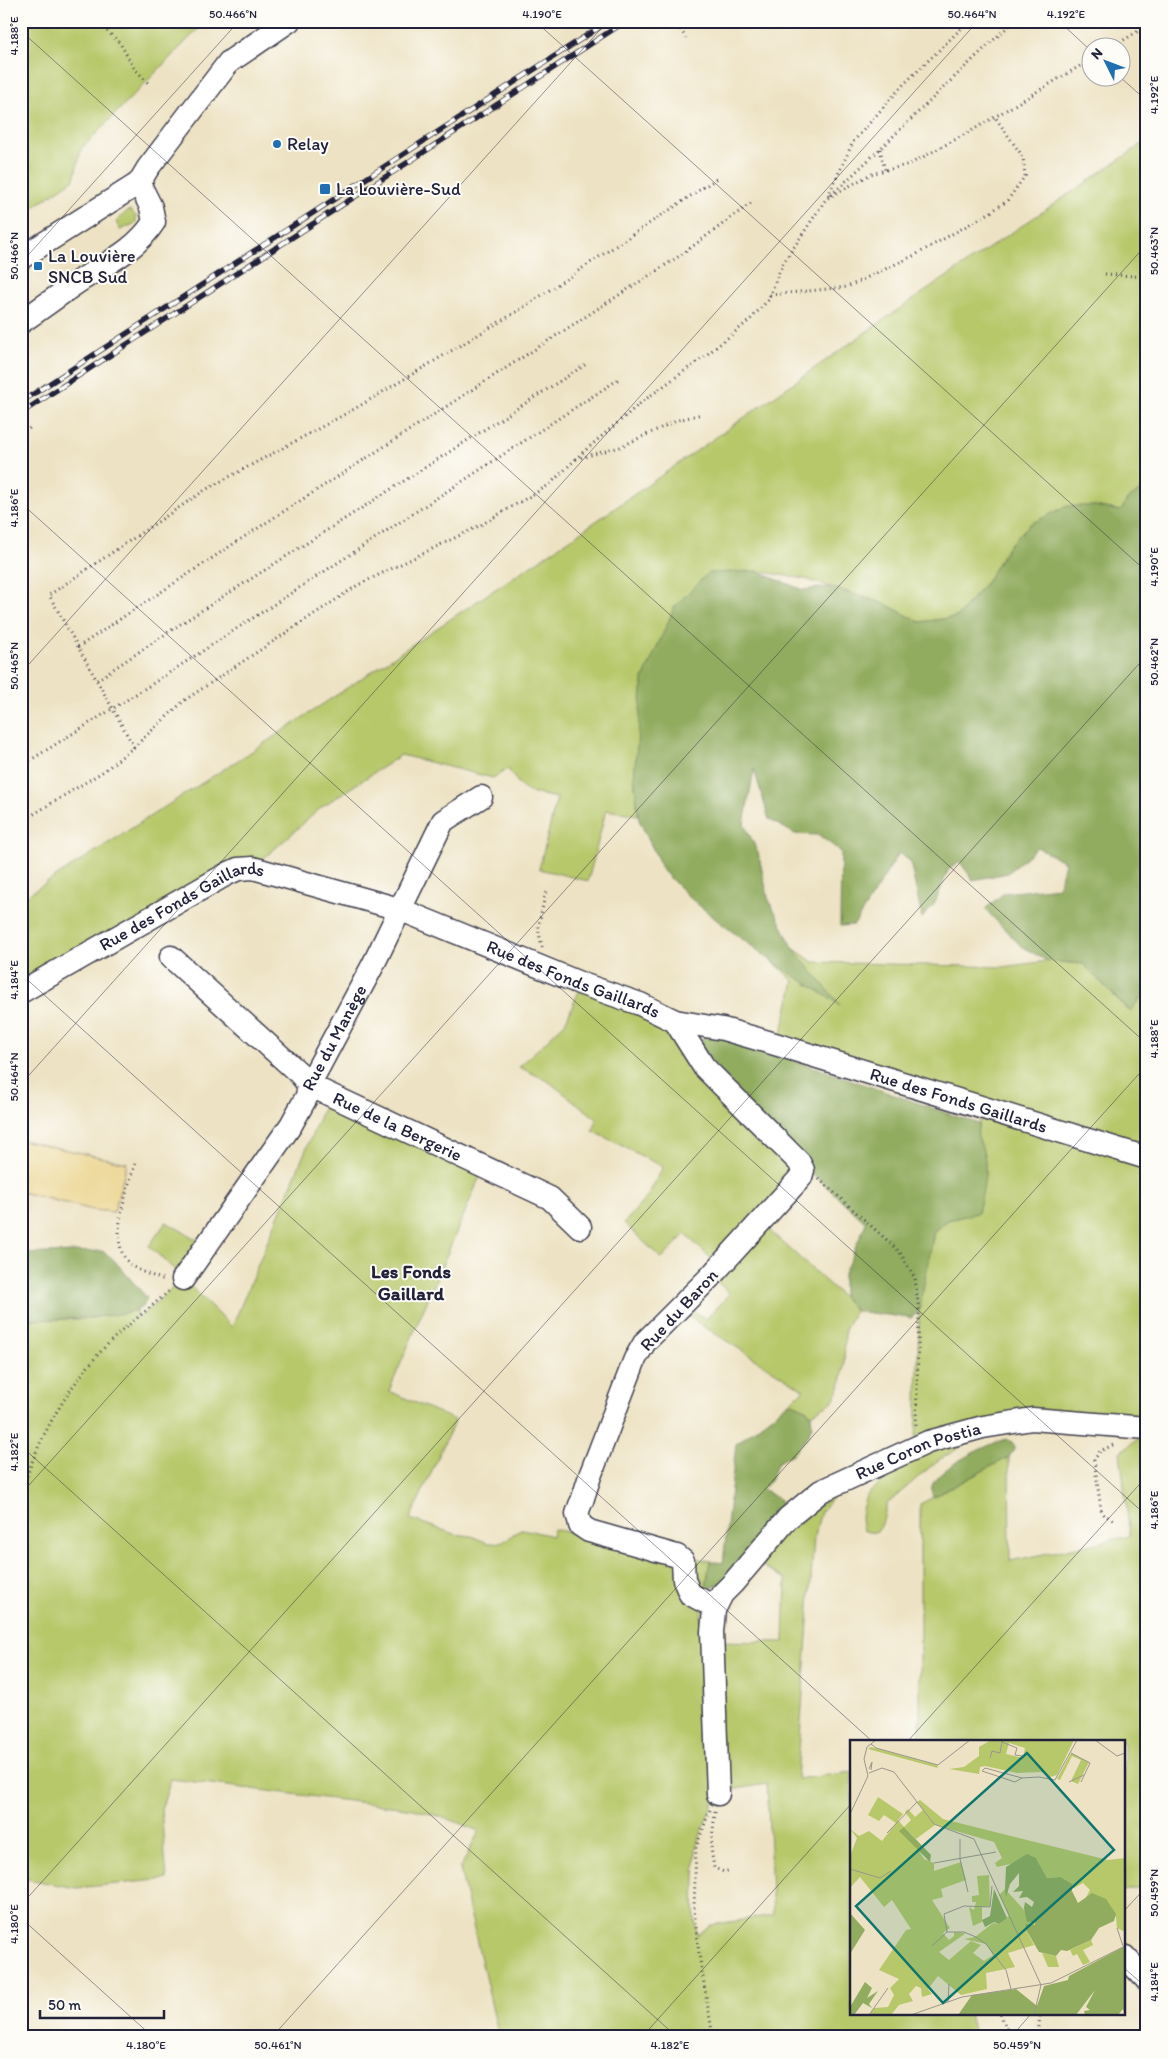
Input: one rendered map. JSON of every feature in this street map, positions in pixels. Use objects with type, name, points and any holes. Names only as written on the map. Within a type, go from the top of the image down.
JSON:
[{"type":"street","points":[[21,258],[139,183],[148,168],[229,62],[289,21]]},
{"type":"street","points":[[21,322],[72,286],[126,252],[144,237],[154,222],[151,207],[139,183]]},
{"type":"street","name":"Rue du Manège","points":[[183,1278],[291,1125],[307,1096],[309,1085],[373,964],[443,822],[480,798]]},
{"type":"street","name":"Rue des Fonds Gaillards","points":[[21,992],[238,869],[253,868],[399,909],[582,984],[640,1004],[674,1021],[723,1029],[758,1039],[1147,1158]]},
{"type":"street","name":"Rue de la Bergerie","points":[[171,957],[300,1074],[309,1085],[550,1198],[580,1227]]},
{"type":"street","points":[[674,1021],[704,1066],[799,1162],[803,1170]]},
{"type":"street","name":"Rue du Baron","points":[[716,1603],[705,1602],[690,1594],[684,1580],[683,1561],[677,1556],[589,1531],[580,1525],[578,1514],[590,1476],[635,1359],[645,1342],[720,1267],[801,1177],[803,1170]]},
{"type":"street","name":"Rue Coron Postia","points":[[716,1603],[788,1518],[821,1491],[928,1442],[983,1427],[1032,1419],[1147,1428]]},
{"type":"street","points":[[716,1603],[712,1632],[718,1794]]},
{"type":"street","points":[[1126,1958],[1147,1980]]},
{"type":"path","points":[[96,21],[120,43],[134,68],[150,85]]},
{"type":"path","points":[[675,21],[686,38]]},
{"type":"path","points":[[21,822],[104,771],[134,747],[185,700],[358,585],[479,526],[549,485],[643,401],[706,356],[750,320],[770,296],[782,265],[826,199],[853,142],[901,87],[969,21]]},
{"type":"path","points":[[826,199],[1014,21]]},
{"type":"path","points":[[1127,38],[1147,23]]},
{"type":"path","points":[[826,199],[871,174],[910,164],[995,117],[1080,66]]},
{"type":"path","points":[[770,296],[847,288],[917,254],[1007,201],[1025,176],[1023,157],[995,117]]},
{"type":"path","points":[[880,149],[885,170]]},
{"type":"path","points":[[134,747],[49,595],[205,490],[351,410],[521,309],[719,177]]},
{"type":"path","points":[[78,647],[241,539],[681,255],[751,203]]},
{"type":"path","points":[[1105,274],[1147,277]]},
{"type":"path","points":[[97,680],[585,365]]},
{"type":"path","points":[[21,766],[152,684],[620,379]]},
{"type":"path","points":[[576,459],[620,447],[678,420],[702,414]]},
{"type":"path","points":[[21,435],[30,428]]},
{"type":"path","points":[[21,464],[23,468],[21,470]]},
{"type":"path","points":[[539,965],[542,949],[538,928],[546,891]]},
{"type":"path","points":[[135,1164],[118,1230],[123,1254],[130,1264],[148,1275],[166,1281],[183,1278]]},
{"type":"path","points":[[803,1170],[816,1177],[899,1251],[915,1278],[919,1312],[916,1447]]},
{"type":"path","points":[[21,1495],[37,1449],[55,1414],[75,1384],[104,1348],[183,1278]]},
{"type":"path","points":[[1113,1520],[1103,1514],[1101,1509],[1094,1460],[1100,1451],[1114,1445]]},
{"type":"path","points":[[718,1794],[711,1855],[714,1868],[724,1872],[730,1870]]},
{"type":"path","points":[[713,2037],[699,1954],[694,1910],[694,1867],[696,1847],[702,1828],[718,1794]]},
{"type":"path","points":[[1001,2016],[1010,2037]]},
{"type":"path","points":[[1038,2037],[1040,2016]]},
{"type":"green space","points":[[21,21],[206,21],[81,149],[74,179],[21,216]]},
{"type":"green space","points":[[1147,141],[1147,486],[1127,500],[1121,511],[1094,506],[1009,545],[987,581],[957,617],[920,622],[885,604],[805,579],[756,571],[634,777],[638,815],[606,810],[588,881],[539,869],[557,798],[531,793],[521,787],[508,769],[493,778],[401,755],[323,806],[253,868],[21,992],[21,899],[257,748],[575,536],[899,309]]},
{"type":"green space","points":[[130,210],[136,216],[136,223],[120,230],[116,222]]},
{"type":"green space","points":[[1147,486],[1147,991],[1130,1011],[1083,964],[1047,961],[1020,945],[985,909],[1004,893],[1059,887],[1065,862],[1037,847],[1008,873],[973,880],[960,862],[948,870],[935,903],[922,918],[910,861],[899,853],[854,925],[840,926],[841,852],[819,835],[795,834],[769,819],[754,769],[744,824],[758,852],[768,898],[793,948],[840,1005],[772,961],[718,921],[689,897],[664,872],[639,820],[634,777],[643,679],[675,606],[708,573],[756,571],[803,590],[830,587],[885,604],[920,622],[957,617],[987,581],[1009,545],[1030,524],[1067,506],[1094,506],[1121,511],[1127,500]]},
{"type":"green space","points":[[793,948],[813,962],[1003,967],[1047,961],[1083,964],[1129,1011],[1147,991],[1147,1027],[1140,1032],[1147,1044],[1147,1886],[1126,1891],[1126,1740],[920,1740],[920,1504],[1009,1457],[1010,1561],[1130,1536],[1120,1452],[1143,1435],[1032,1419],[974,1439],[937,1461],[887,1504],[879,1529],[875,1532],[863,1530],[861,1521],[866,1496],[921,1445],[916,1447],[919,1311],[934,1231],[948,1220],[978,1212],[984,1155],[976,1135],[980,1108],[781,1036],[794,981],[772,961],[786,963]]},
{"type":"green space","points":[[582,984],[637,1011],[662,1028],[799,1162],[760,1222],[843,1297],[855,1311],[845,1329],[844,1366],[840,1388],[832,1402],[811,1414],[804,1408],[789,1402],[804,1390],[678,1310],[683,1305],[706,1319],[730,1294],[711,1276],[720,1267],[685,1234],[662,1259],[624,1223],[647,1197],[663,1167],[593,1131],[597,1119],[548,1081],[519,1067],[565,1023]]},
{"type":"green space","points":[[707,1033],[979,1124],[978,1137],[984,1154],[985,1169],[978,1213],[948,1220],[934,1231],[919,1311],[911,1318],[855,1311],[843,1297],[843,1276],[866,1223],[816,1177],[803,1170],[701,1048],[701,1040]]},
{"type":"green space","points":[[329,1094],[484,1167],[389,1391],[455,1420],[410,1519],[454,1534],[471,1536],[488,1543],[507,1540],[513,1534],[523,1529],[552,1536],[553,1529],[710,1561],[701,1618],[701,1641],[784,1642],[786,1579],[753,1560],[837,1491],[821,1512],[814,1536],[797,1779],[850,1772],[850,2016],[970,2016],[975,2037],[499,2037],[460,1869],[479,1831],[414,1809],[171,1779],[161,1810],[167,1879],[76,1888],[21,1878],[21,1320],[87,1319],[136,1310],[137,1319],[183,1279],[232,1327]],"holes":[[[767,1784],[773,1915],[711,1925],[697,1935],[694,1909],[696,1847],[718,1790]]]},
{"type":"green space","points":[[166,1222],[201,1242],[178,1273],[149,1246]]},
{"type":"green space","points":[[102,1251],[112,1258],[147,1298],[144,1305],[136,1310],[122,1314],[66,1319],[21,1320],[21,1254]]},
{"type":"green space","points":[[789,1402],[804,1408],[811,1414],[812,1426],[805,1440],[794,1453],[778,1462],[770,1481],[763,1489],[779,1499],[784,1508],[726,1582],[706,1590],[710,1561],[723,1563],[736,1444]]},
{"type":"green space","points":[[1007,1439],[1012,1442],[1015,1448],[1009,1457],[933,1497],[932,1486],[936,1479],[953,1464],[977,1451]]},
{"type":"sand","points":[[21,1140],[127,1163],[114,1212],[93,1210],[21,1192]]},
{"type":"railway","points":[[21,402],[609,21]]},
{"type":"railway","points":[[21,413],[626,21]]},
{"type":"place","name":"Relay","points":[[277,144]]},
{"type":"place","name":"La Louvière-Sud","points":[[325,189]]},
{"type":"place","name":"La Louvière SNCB Sud","points":[[38,266]]},
{"type":"district","name":"Les Fonds Gaillard","points":[[411,1282]]}]
